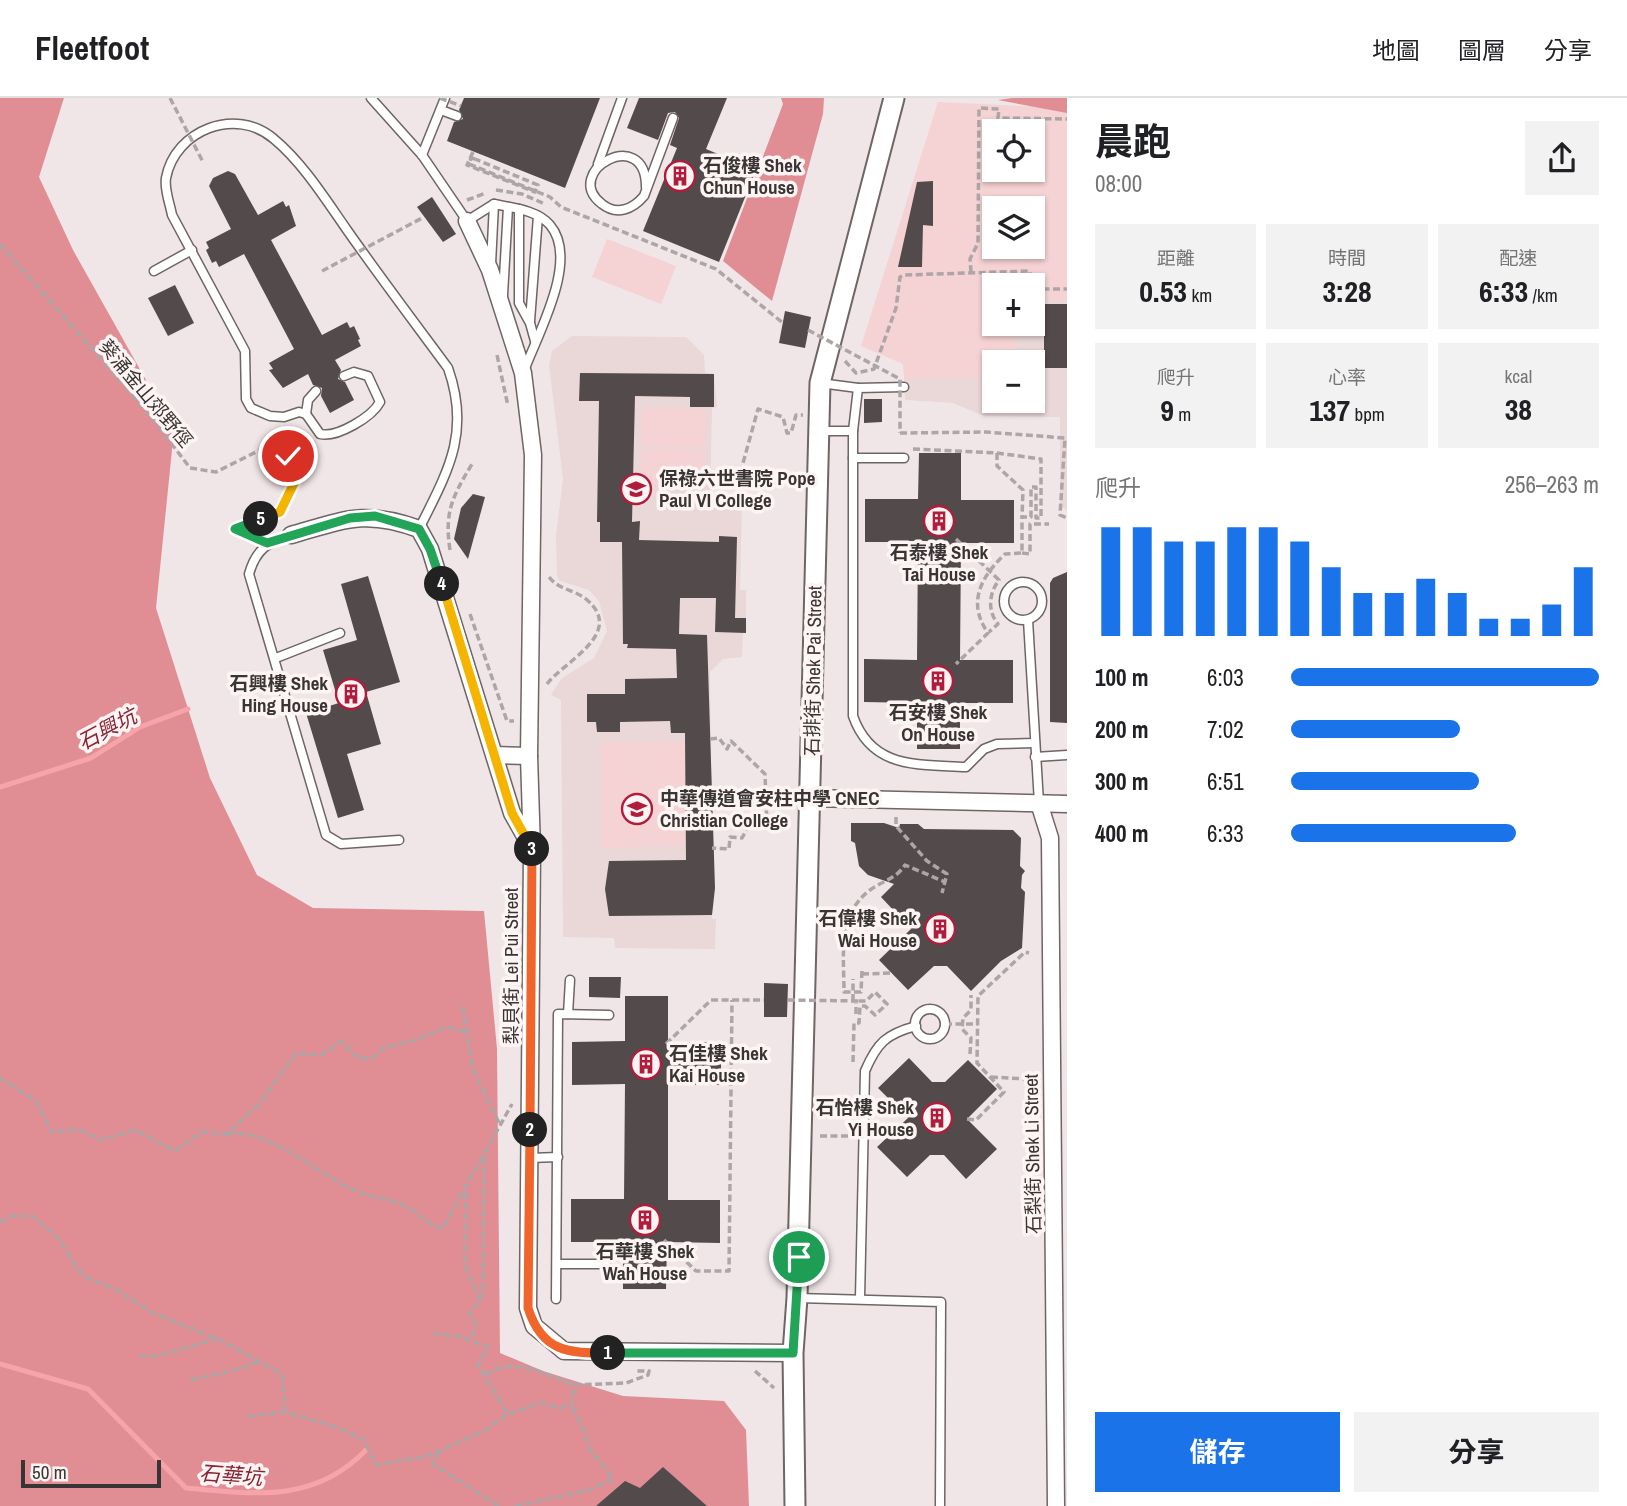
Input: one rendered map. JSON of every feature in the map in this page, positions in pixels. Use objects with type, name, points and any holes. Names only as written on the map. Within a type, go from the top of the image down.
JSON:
[{"type":"street","name":"石排街 Shek Pai Street","points":[[795,1506],[793,1353],[797,1298],[800,800],[820,383],[894,98]]},
{"type":"street","name":"梨貝街 Lei Pui Street","points":[[467,221],[490,270],[523,373],[533,455],[529,756],[532,850],[528,1308],[534,1326],[564,1351],[793,1353]]},
{"type":"street","points":[[291,535],[363,517],[395,520],[419,529],[430,549],[512,813],[532,850]]},
{"type":"street","points":[[495,755],[529,756]]},
{"type":"street","points":[[800,800],[1067,804]]},
{"type":"street","name":"石梨街 Shek Li Street","points":[[1039,803],[1050,838],[1061,1273],[1056,1506]]},
{"type":"lane","points":[[371,98],[422,155],[467,221],[495,204],[538,216],[552,226],[559,245],[560,272],[553,299],[523,373]]},
{"type":"lane","points":[[422,155],[441,110],[443,98]]},
{"type":"lane","points":[[622,98],[593,175],[593,192],[605,206],[613,210],[631,208],[644,196],[673,118]]},
{"type":"lane","points":[[441,110],[457,117]]},
{"type":"lane","points":[[306,414],[299,412],[284,417],[270,416],[251,408],[246,399],[246,351],[172,215],[165,180],[173,158],[193,134],[218,124],[263,131],[275,140],[323,197],[448,368],[458,396],[456,448],[446,476],[419,529]]},
{"type":"lane","points":[[597,166],[612,157],[630,158],[643,169],[646,187]]},
{"type":"lane","points":[[490,270],[495,204]]},
{"type":"lane","points":[[502,304],[508,207]]},
{"type":"lane","points":[[519,209],[519,303],[530,323],[535,341]]},
{"type":"lane","points":[[530,323],[538,216]]},
{"type":"lane","points":[[154,271],[191,250]]},
{"type":"lane","points":[[316,391],[308,400],[306,414],[316,430],[325,436],[374,411],[380,402],[379,395],[368,376],[354,372],[344,376]]},
{"type":"lane","points":[[820,383],[858,388],[904,387]]},
{"type":"lane","points":[[858,388],[853,431],[853,716],[862,737],[892,760],[966,767],[984,749],[998,744],[1035,743]]},
{"type":"lane","points":[[818,431],[853,431]]},
{"type":"lane","points":[[853,458],[904,458]]},
{"type":"lane","points":[[291,535],[267,543],[254,557],[249,574],[276,657],[326,835],[341,844],[399,840]]},
{"type":"lane","points":[[1028,582],[1041,595],[1039,613],[1028,620],[1010,616],[1004,605],[1006,592],[1015,583],[1028,582]]},
{"type":"lane","points":[[1028,620],[1039,803]]},
{"type":"lane","points":[[276,657],[340,634]]},
{"type":"lane","points":[[1035,757],[1067,755]]},
{"type":"lane","points":[[569,1014],[570,980]]},
{"type":"lane","points":[[929,1009],[942,1014],[945,1024],[942,1033],[933,1038],[920,1034],[916,1026],[921,1013],[929,1009]]},
{"type":"lane","points":[[556,1299],[558,1014],[608,1015]]},
{"type":"lane","points":[[860,1298],[864,1071],[875,1048],[896,1031],[916,1026]]},
{"type":"lane","points":[[530,1158],[558,1157]]},
{"type":"lane","points":[[557,1264],[606,1264]]},
{"type":"lane","points":[[797,1298],[940,1302],[940,1506]]},
{"type":"path","points":[[170,98],[203,162]]},
{"type":"path","points":[[443,98],[461,106]]},
{"type":"path","points":[[971,272],[970,259],[978,243],[979,108],[999,108],[998,118],[1067,119]]},
{"type":"path","points":[[473,152],[467,165],[536,192],[538,186],[475,159],[471,158],[469,164],[550,197],[561,207],[716,270],[783,323]]},
{"type":"path","points":[[558,214],[561,207]]},
{"type":"path","points":[[322,271],[424,217]]},
{"type":"path","name":"葵涌金山郊野徑","points":[[0,244],[150,415],[190,467],[216,472],[262,449],[288,456],[296,479],[280,512],[235,529],[267,543]]},
{"type":"path","points":[[844,360],[856,373],[874,369],[896,308],[900,276],[971,272],[1030,273]]},
{"type":"path","points":[[1045,288],[1067,289]]},
{"type":"path","points":[[808,330],[900,379],[900,433],[986,432],[1065,438],[1060,515],[1067,518]]},
{"type":"path","points":[[496,348],[509,410]]},
{"type":"path","points":[[710,500],[720,500],[720,482],[738,481],[758,409],[783,417],[787,433],[791,433],[796,415],[800,415]]},
{"type":"path","points":[[904,458],[904,449],[998,453],[1041,459],[1041,518],[1036,518],[1036,487],[1031,487],[1031,517],[1023,517]]},
{"type":"path","points":[[998,453],[997,466],[1023,490],[1022,553]]},
{"type":"path","points":[[451,556],[446,526],[451,500],[472,464]]},
{"type":"path","points":[[988,633],[982,622],[978,603],[979,586],[988,570],[1005,554],[1030,554],[1030,524],[1049,524]]},
{"type":"path","points":[[956,539],[999,580],[992,590],[991,605],[998,624],[956,664]]},
{"type":"path","points":[[546,673],[545,686],[559,670],[580,657],[598,635],[597,616],[588,601],[556,586],[549,579],[549,565]]},
{"type":"path","points":[[470,612],[507,721],[514,722],[514,708]]},
{"type":"path","points":[[710,739],[719,738],[727,749],[731,741],[765,774],[767,803],[767,826],[748,827],[741,838],[730,837],[729,849],[712,848]]},
{"type":"path","points":[[767,803],[800,800]]},
{"type":"path","points":[[896,815],[896,826],[927,861],[947,874],[942,893]]},
{"type":"path","points":[[893,974],[862,972],[861,992],[844,992],[845,928],[853,906],[873,888],[892,879],[905,865],[945,882]]},
{"type":"path","points":[[854,943],[854,936],[863,937],[863,942]]},
{"type":"path","points":[[967,1119],[976,1120],[1004,1091],[977,1063],[978,996],[1025,952],[1029,953]]},
{"type":"path","points":[[853,979],[856,1014]]},
{"type":"path","points":[[970,1054],[971,1038],[962,1029],[962,1024],[963,1018],[971,1010],[971,995]]},
{"type":"path","points":[[666,1044],[711,1000],[764,1000]]},
{"type":"path","points":[[664,1240],[696,1271],[729,1270],[734,1000]]},
{"type":"path","points":[[788,1000],[856,1002]]},
{"type":"path","points":[[463,1007],[475,1074],[500,1125]]},
{"type":"path","points":[[945,1024],[978,1024]]},
{"type":"path","points":[[228,1134],[260,1103],[296,1053],[321,1055],[341,1041],[358,1058],[371,1059],[385,1047],[416,1040],[447,1027],[467,1032]]},
{"type":"path","points":[[991,1077],[1026,1079],[1035,1095]]},
{"type":"path","points":[[0,1078],[36,1101],[52,1132],[80,1130],[102,1140],[135,1130],[175,1150],[202,1132],[240,1132],[266,1141],[356,1192],[407,1207],[429,1225],[442,1229],[467,1190],[512,1104],[512,1118]]},
{"type":"path","points":[[815,1136],[852,1136]]},
{"type":"path","points":[[471,1339],[476,1325],[469,1313],[483,1294],[484,1153]]},
{"type":"path","points":[[467,1190],[466,1265],[479,1299]]},
{"type":"path","points":[[0,1222],[12,1216],[33,1216],[60,1240],[77,1269],[87,1278],[122,1293],[142,1308],[218,1338],[282,1374],[285,1412]]},
{"type":"path","points":[[433,1333],[471,1339],[488,1347],[478,1365],[508,1414]]},
{"type":"path","points":[[140,1356],[157,1356],[218,1338]]},
{"type":"path","points":[[191,1380],[239,1369],[259,1361]]},
{"type":"path","points":[[486,1375],[498,1367],[512,1366],[575,1385],[626,1383],[648,1375],[649,1371],[631,1368],[656,1366]]},
{"type":"path","points":[[745,1370],[758,1371],[780,1397]]},
{"type":"path","points":[[515,1506],[589,1490],[613,1479],[589,1448],[585,1433],[571,1405],[575,1385]]},
{"type":"path","points":[[248,1416],[285,1412],[356,1435],[363,1439],[376,1465],[411,1461],[439,1452],[482,1432],[508,1414],[541,1403],[561,1408],[571,1405]]},
{"type":"path","points":[[439,1452],[433,1464],[499,1506]]},
{"type":"shaded area","points":[[0,98],[64,98],[39,177],[73,250],[174,430],[156,608],[210,778],[257,875],[313,908],[484,911],[497,1049],[500,1353],[543,1371],[623,1396],[724,1401],[746,1430],[749,1506],[0,1506]]},
{"type":"shaded area","points":[[781,98],[824,98],[823,114],[772,301],[723,261],[783,104]]},
{"type":"shaded area","points":[[1067,98],[1067,113],[998,100]]},
{"type":"shaded area","points":[[938,102],[1067,108],[1067,300],[1045,300],[1045,273],[982,273],[982,336],[1015,336],[1015,350],[982,350],[982,378],[904,378],[903,364],[861,346]]},
{"type":"shaded area","points":[[607,239],[676,266],[661,304],[592,277]]},
{"type":"shaded area","points":[[1045,300],[1067,300],[1067,510],[1060,506],[1060,417],[984,416],[953,403],[905,400],[904,378],[982,378],[982,413],[1045,413],[1045,350],[1015,350],[1015,336],[1045,336]]},
{"type":"shaded area","points":[[572,336],[686,337],[704,355],[705,373],[714,374],[717,407],[712,408],[710,503],[742,504],[740,590],[746,590],[746,633],[743,633],[742,657],[723,659],[710,672],[715,888],[712,919],[716,919],[715,949],[615,948],[614,938],[563,937],[561,700],[551,695],[562,678],[594,658],[607,631],[599,601],[589,590],[560,581],[557,576],[556,535],[563,479],[549,365],[552,351]]},
{"type":"shaded area","points":[[642,408],[706,409],[705,447],[641,446]]},
{"type":"shaded area","points":[[641,449],[705,450],[704,487],[640,486]]},
{"type":"shaded area","points":[[685,741],[686,844],[602,849],[601,742]]},
{"type":"building","points":[[464,98],[600,98],[565,188],[447,141],[454,122],[463,119],[459,110]]},
{"type":"building","name":"石俊樓 Shek Chun House","points":[[639,98],[727,98],[706,149],[756,170],[719,262],[643,231],[677,148],[670,145],[679,118],[675,112],[668,113],[658,140],[627,128]]},
{"type":"building","points":[[228,171],[235,174],[258,215],[283,201],[286,207],[289,205],[296,226],[271,240],[322,335],[347,322],[350,328],[354,326],[360,339],[358,340],[361,346],[335,360],[341,370],[338,379],[345,382],[354,400],[330,413],[321,396],[322,388],[313,385],[308,374],[283,388],[269,370],[273,369],[269,363],[294,349],[244,254],[219,267],[216,261],[212,263],[206,250],[209,248],[206,242],[231,229],[209,186],[213,178]]},
{"type":"building","points":[[933,181],[933,226],[923,225],[922,267],[898,267],[917,182]]},
{"type":"building","points":[[432,197],[456,234],[443,242],[417,207]]},
{"type":"building","points":[[175,285],[194,323],[168,336],[148,298]]},
{"type":"building","points":[[1045,304],[1067,304],[1067,368],[1045,368]]},
{"type":"building","points":[[785,311],[811,317],[805,348],[779,343]]},
{"type":"building","points":[[580,373],[714,374],[714,407],[690,407],[690,397],[635,396],[632,522],[640,521],[639,540],[719,542],[719,536],[737,537],[735,618],[746,618],[746,633],[715,632],[716,598],[680,598],[679,634],[707,635],[715,888],[712,915],[609,916],[605,889],[609,861],[686,860],[685,733],[671,733],[670,721],[620,722],[620,732],[597,732],[596,722],[587,722],[587,694],[625,694],[625,679],[677,678],[676,649],[627,648],[628,644],[623,644],[622,542],[600,542],[600,522],[597,522],[599,401],[579,401]]},
{"type":"building","points":[[864,399],[882,399],[882,422],[864,423]]},
{"type":"building","points":[[919,453],[961,453],[961,500],[1014,500],[1014,543],[961,543],[960,660],[1013,660],[1013,703],[960,703],[960,749],[917,749],[917,703],[864,702],[864,659],[917,660],[918,542],[865,542],[865,499],[918,499]]},
{"type":"building","points":[[473,494],[485,497],[468,559],[454,539],[461,508]]},
{"type":"building","points":[[1067,572],[1067,723],[1050,722],[1050,583],[1053,578]]},
{"type":"building","name":"石興樓 Shek Hing House","points":[[368,576],[400,682],[366,692],[381,744],[347,754],[364,810],[338,818],[306,713],[339,703],[323,650],[357,640],[341,584]]},
{"type":"building","points":[[851,823],[884,823],[899,828],[900,824],[918,824],[924,829],[1013,830],[1021,838],[1020,866],[1025,871],[1021,888],[1025,892],[1022,948],[1001,961],[971,991],[947,966],[934,966],[908,990],[879,960],[911,929],[881,897],[894,884],[868,875],[859,866],[855,843],[851,841]]},
{"type":"building","points":[[589,977],[621,977],[620,998],[589,997]]},
{"type":"building","points":[[764,983],[788,984],[787,1017],[764,1017]]},
{"type":"building","points":[[625,996],[668,996],[668,1042],[721,1042],[721,1085],[668,1085],[668,1200],[720,1200],[720,1243],[667,1242],[666,1289],[623,1289],[623,1242],[571,1242],[571,1199],[624,1199],[625,1084],[572,1085],[572,1042],[625,1041]]},
{"type":"building","name":"石怡樓 Shek Yi House","points":[[909,1058],[932,1082],[945,1082],[968,1060],[997,1089],[967,1119],[997,1149],[966,1179],[944,1155],[930,1155],[907,1177],[877,1147],[908,1118],[878,1088]]},
{"type":"building","points":[[663,1467],[707,1506],[596,1506],[625,1481],[640,1488]]},
{"type":"waterway","name":"石興坑","points":[[0,787],[91,758],[140,727],[188,709]]},
{"type":"waterway","name":"石華坑","points":[[0,1364],[88,1389],[186,1488],[282,1492],[325,1480],[366,1450]]},
{"type":"place","name":"石俊樓 Shek Chun House","points":[[680,176]]},
{"type":"place","name":"保祿六世書院 Pope Paul VI College","points":[[636,489]]},
{"type":"place","name":"石泰樓 Shek Tai House","points":[[939,521]]},
{"type":"place","name":"石安樓 Shek On House","points":[[938,681]]},
{"type":"place","name":"石興樓 Shek Hing House","points":[[351,694]]},
{"type":"place","name":"中華傳道會安柱中學 CNEC Christian College","points":[[637,809]]},
{"type":"place","name":"石偉樓 Shek Wai House","points":[[940,929]]},
{"type":"place","name":"石佳樓 Shek Kai House","points":[[646,1064]]},
{"type":"place","name":"石怡樓 Shek Yi House","points":[[937,1118]]},
{"type":"place","name":"石華樓 Shek Wah House","points":[[645,1220]]},
{"type":"route","points":[[288,456],[296,479],[280,512],[235,529],[267,543],[350,518],[375,516],[419,529],[430,549],[512,813],[532,850],[528,1308],[534,1326],[541,1335],[564,1351],[582,1353],[793,1353],[799,1257]]}]
